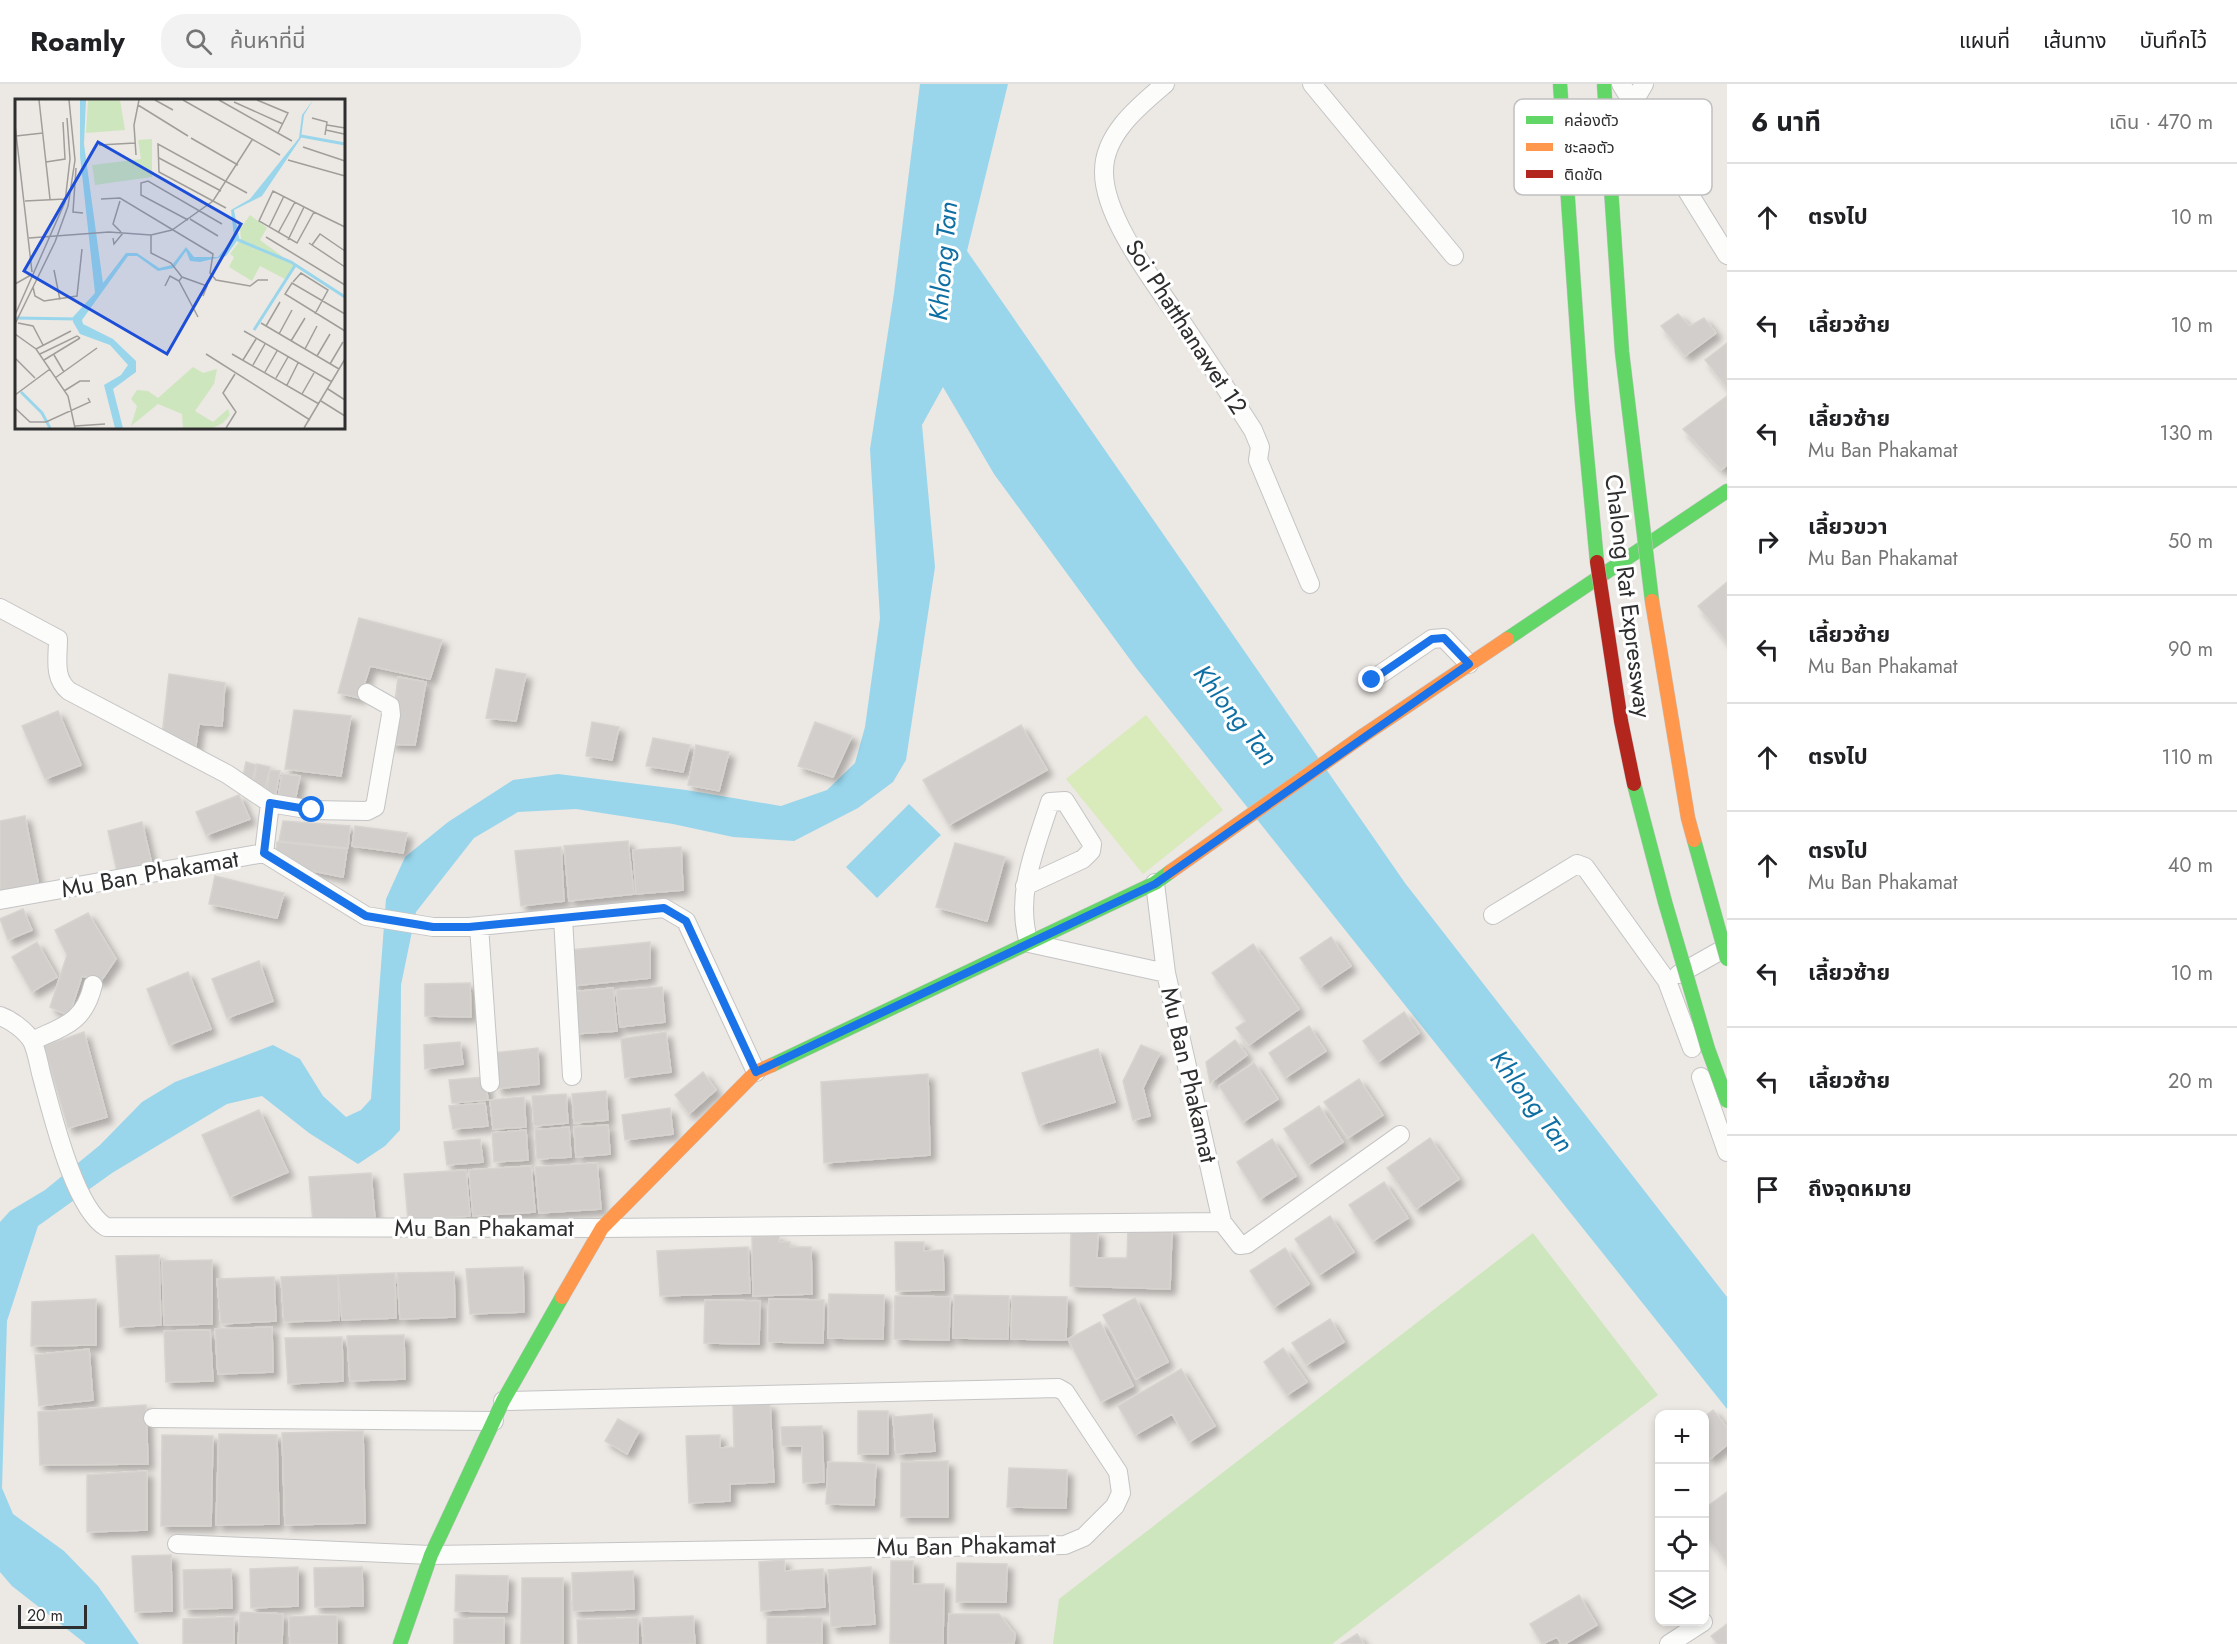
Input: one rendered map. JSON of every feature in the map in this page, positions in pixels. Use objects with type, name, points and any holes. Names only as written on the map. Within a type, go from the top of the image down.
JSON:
[{"type":"main road","name":"Chalong Rat Expressway","points":[[1560,84],[1561,99]]},
{"type":"main road","name":"Chalong Rat Expressway","points":[[1604,84],[1605,99]]},
{"type":"main road","name":"Chalong Rat Expressway","points":[[1568,195],[1580,380],[1593,514],[1621,720],[1643,823],[1666,907],[1727,1101]]},
{"type":"main road","name":"Chalong Rat Expressway","points":[[1611,195],[1622,352],[1653,612],[1688,818],[1727,958]]},
{"type":"main road","points":[[1029,943],[1155,884],[1364,735],[1727,490]]},
{"type":"main road","name":"Mu Ban Phakamat","points":[[400,1644],[431,1555],[503,1401],[602,1228],[756,1072],[1029,943]]},
{"type":"street","name":"Soi Phatthanawet 12","points":[[1165,84],[1137,108],[1112,139],[1104,170],[1109,203],[1139,260],[1253,430],[1260,447],[1258,460],[1310,584]]},
{"type":"street","points":[[1312,84],[1454,256]]},
{"type":"street","points":[[1621,84],[1630,99]]},
{"type":"street","points":[[1635,99],[1644,84]]},
{"type":"street","points":[[1690,195],[1727,255]]},
{"type":"street","points":[[0,608],[58,639],[58,677],[69,691],[227,774],[270,803],[312,810],[367,811],[375,807],[391,715],[390,706],[367,693]]},
{"type":"street","points":[[1372,680],[1432,639],[1444,638],[1469,664]]},
{"type":"street","points":[[1024,885],[1083,859],[1091,851],[1092,844],[1065,801],[1050,802],[1024,885],[1022,922],[1029,943]]},
{"type":"street","points":[[264,853],[270,803]]},
{"type":"street","name":"Mu Ban Phakamat","points":[[0,900],[264,853],[366,916],[433,927],[479,926],[664,908],[683,917],[756,1072]]},
{"type":"street","points":[[1493,915],[1577,864],[1585,867],[1667,981],[1727,1152]]},
{"type":"street","points":[[1155,884],[1166,973]]},
{"type":"street","points":[[563,918],[572,1076]]},
{"type":"street","points":[[479,926],[490,1083]]},
{"type":"street","name":"Mu Ban Phakamat","points":[[1029,943],[1166,973],[1222,1222],[1240,1245],[1247,1244],[1400,1135]]},
{"type":"street","points":[[1667,981],[1727,947]]},
{"type":"street","points":[[32,1041],[78,1017],[88,1004],[93,985]]},
{"type":"street","name":"Mu Ban Phakamat","points":[[0,1016],[11,1020],[32,1041],[59,1138],[88,1210],[97,1221],[106,1227],[602,1228],[1222,1222]]},
{"type":"street","name":"Mu Ban Phakamat","points":[[431,1555],[1065,1545],[1084,1537],[1115,1506],[1121,1493],[1118,1472],[1065,1392],[1058,1388],[503,1401]]},
{"type":"street","points":[[153,1418],[494,1421]]},
{"type":"street","points":[[177,1544],[431,1555]]},
{"type":"street","points":[[1669,1644],[1697,1626]]},
{"type":"green space","points":[[1146,715],[1223,810],[1143,874],[1066,779]]},
{"type":"green space","points":[[1533,1233],[1658,1395],[1332,1644],[1053,1644],[1059,1599]]},
{"type":"water","name":"Khlong Tan","points":[[920,84],[1008,84],[967,251],[1405,883],[1727,1297],[1727,1409],[1137,669],[994,474],[943,387],[922,425],[935,567],[906,760],[893,782],[858,808],[794,841],[733,837],[673,824],[576,809],[518,812],[474,838],[416,912],[401,985],[400,1130],[385,1146],[358,1164],[309,1133],[262,1096],[227,1104],[112,1173],[38,1226],[7,1321],[2,1488],[13,1514],[64,1551],[98,1586],[139,1644],[86,1644],[12,1586],[0,1572],[0,1222],[10,1211],[45,1190],[100,1145],[142,1102],[175,1082],[273,1045],[300,1059],[323,1096],[346,1117],[361,1110],[371,1099],[386,899],[405,857],[448,822],[513,780],[558,774],[686,790],[781,806],[827,790],[855,763],[865,727],[880,618],[870,449],[894,293]]},
{"type":"water","points":[[909,804],[941,835],[877,898],[846,867]]},
{"type":"building","points":[[1678,314],[1690,326],[1704,318],[1716,333],[1685,356],[1661,326]]},
{"type":"building","points":[[1727,343],[1727,388],[1705,360]]},
{"type":"building","points":[[1727,396],[1727,465],[1721,470],[1683,429]]},
{"type":"building","points":[[1727,582],[1727,642],[1698,606]]},
{"type":"building","points":[[359,618],[442,640],[430,679],[370,666],[360,698],[338,693]]},
{"type":"building","points":[[496,669],[526,674],[516,721],[486,718]]},
{"type":"building","points":[[169,674],[225,683],[222,726],[199,724],[195,752],[162,736]]},
{"type":"building","points":[[398,677],[426,682],[415,745],[390,744]]},
{"type":"building","points":[[294,710],[351,716],[341,776],[285,769]]},
{"type":"building","points":[[58,711],[81,765],[45,779],[22,726]]},
{"type":"building","points":[[592,722],[619,727],[612,760],[586,756]]},
{"type":"building","points":[[815,722],[852,736],[833,777],[798,766]]},
{"type":"building","points":[[1021,725],[1047,770],[949,825],[923,780]]},
{"type":"building","points":[[653,738],[690,745],[683,772],[646,766]]},
{"type":"building","points":[[696,745],[729,752],[719,791],[688,785]]},
{"type":"building","points":[[246,762],[256,765],[251,785],[242,780]]},
{"type":"building","points":[[257,764],[270,767],[264,793],[253,786]]},
{"type":"building","points":[[270,770],[280,771],[275,798],[266,797]]},
{"type":"building","points":[[282,774],[300,776],[295,801],[278,798]]},
{"type":"building","points":[[239,795],[250,819],[206,835],[196,812]]},
{"type":"building","points":[[25,816],[39,887],[0,895],[0,821]]},
{"type":"building","points":[[283,821],[350,826],[348,848],[279,841]]},
{"type":"building","points":[[142,822],[153,869],[118,876],[108,831]]},
{"type":"building","points":[[355,826],[407,833],[403,853],[352,846]]},
{"type":"building","points":[[628,841],[634,894],[569,901],[564,846]]},
{"type":"building","points":[[277,842],[347,849],[343,877],[298,868],[276,855]]},
{"type":"building","points":[[955,843],[1005,857],[987,921],[936,907]]},
{"type":"building","points":[[561,847],[564,901],[521,906],[515,851]]},
{"type":"building","points":[[681,847],[683,890],[636,894],[633,850]]},
{"type":"building","points":[[215,876],[284,893],[277,918],[209,904]]},
{"type":"building","points":[[23,909],[32,930],[8,940],[0,919]]},
{"type":"building","points":[[88,913],[116,959],[101,981],[82,976],[69,1016],[50,1007],[67,955],[55,930]]},
{"type":"building","points":[[1331,937],[1351,966],[1320,987],[1300,958]]},
{"type":"building","points":[[37,942],[57,977],[32,992],[12,957]]},
{"type":"building","points":[[650,942],[650,978],[572,986],[571,950]]},
{"type":"building","points":[[1253,944],[1299,1009],[1249,1045],[1236,1028],[1246,1021],[1212,973]]},
{"type":"building","points":[[259,961],[273,1001],[227,1018],[212,979]]},
{"type":"building","points":[[188,972],[211,1029],[169,1045],[147,989]]},
{"type":"building","points":[[470,983],[471,1017],[425,1016],[425,984]]},
{"type":"building","points":[[662,987],[665,1022],[620,1027],[616,990]]},
{"type":"building","points":[[613,988],[617,1031],[574,1034],[571,992]]},
{"type":"building","points":[[1404,1012],[1419,1033],[1378,1062],[1363,1041]]},
{"type":"building","points":[[1309,1026],[1326,1051],[1285,1078],[1269,1053]]},
{"type":"building","points":[[84,1032],[107,1117],[68,1128],[44,1046]]},
{"type":"building","points":[[666,1032],[671,1072],[625,1078],[621,1039]]},
{"type":"building","points":[[1235,1040],[1247,1055],[1210,1083],[1206,1062]]},
{"type":"building","points":[[460,1042],[463,1064],[425,1069],[424,1045]]},
{"type":"building","points":[[1141,1045],[1160,1053],[1143,1088],[1150,1116],[1133,1120],[1123,1081]]},
{"type":"building","points":[[538,1048],[539,1084],[497,1089],[494,1053]]},
{"type":"building","points":[[1098,1049],[1115,1102],[1039,1125],[1022,1073]]},
{"type":"building","points":[[1254,1063],[1278,1099],[1243,1122],[1219,1086]]},
{"type":"building","points":[[703,1072],[716,1090],[689,1114],[675,1095]]},
{"type":"building","points":[[928,1074],[930,1155],[824,1163],[821,1082]]},
{"type":"building","points":[[485,1077],[488,1100],[452,1103],[449,1080]]},
{"type":"building","points":[[1359,1079],[1383,1115],[1348,1138],[1324,1102]]},
{"type":"building","points":[[606,1091],[608,1120],[574,1123],[572,1094]]},
{"type":"building","points":[[566,1094],[568,1123],[534,1126],[532,1096]]},
{"type":"building","points":[[524,1097],[526,1127],[493,1129],[490,1100]]},
{"type":"building","points":[[485,1103],[488,1126],[453,1129],[449,1106]]},
{"type":"building","points":[[1319,1106],[1343,1142],[1308,1165],[1284,1129]]},
{"type":"building","points":[[670,1108],[673,1134],[625,1140],[622,1115]]},
{"type":"building","points":[[259,1110],[288,1172],[230,1197],[202,1135]]},
{"type":"building","points":[[608,1125],[610,1154],[576,1157],[574,1127]]},
{"type":"building","points":[[569,1127],[571,1157],[537,1159],[535,1130]]},
{"type":"building","points":[[526,1130],[528,1160],[494,1162],[492,1133]]},
{"type":"building","points":[[1430,1138],[1459,1179],[1416,1209],[1387,1168]]},
{"type":"building","points":[[480,1139],[483,1162],[447,1165],[444,1142]]},
{"type":"building","points":[[1272,1139],[1296,1176],[1260,1199],[1237,1162]]},
{"type":"building","points":[[597,1163],[601,1209],[539,1213],[535,1167]]},
{"type":"building","points":[[531,1166],[535,1212],[473,1216],[469,1170]]},
{"type":"building","points":[[466,1170],[470,1216],[408,1220],[404,1174]]},
{"type":"building","points":[[371,1173],[375,1219],[313,1223],[309,1177]]},
{"type":"building","points":[[1384,1182],[1408,1218],[1373,1241],[1349,1205]]},
{"type":"building","points":[[1330,1216],[1354,1252],[1319,1275],[1295,1239]]},
{"type":"building","points":[[1128,1227],[1172,1229],[1170,1289],[1070,1286],[1071,1230],[1098,1232],[1097,1258],[1127,1258]]},
{"type":"building","points":[[779,1236],[779,1242],[790,1242],[790,1247],[811,1247],[812,1294],[753,1296],[752,1237]]},
{"type":"building","points":[[895,1242],[924,1242],[924,1251],[943,1250],[944,1290],[896,1291]]},
{"type":"building","points":[[748,1247],[750,1293],[660,1296],[657,1251]]},
{"type":"building","points":[[1285,1248],[1309,1284],[1274,1307],[1250,1271]]},
{"type":"building","points":[[159,1255],[161,1325],[120,1327],[116,1256]]},
{"type":"building","points":[[212,1260],[212,1324],[164,1325],[162,1261]]},
{"type":"building","points":[[523,1267],[524,1312],[470,1314],[466,1269]]},
{"type":"building","points":[[454,1272],[455,1317],[400,1319],[397,1273]]},
{"type":"building","points":[[395,1273],[396,1318],[342,1320],[338,1275]]},
{"type":"building","points":[[338,1275],[339,1320],[284,1322],[281,1277]]},
{"type":"building","points":[[274,1277],[276,1321],[221,1324],[217,1279]]},
{"type":"building","points":[[829,1294],[884,1295],[883,1339],[828,1338]]},
{"type":"building","points":[[954,1295],[1009,1296],[1008,1339],[953,1338]]},
{"type":"building","points":[[895,1296],[950,1297],[949,1340],[894,1339]]},
{"type":"building","points":[[1012,1296],[1067,1297],[1066,1340],[1011,1339]]},
{"type":"building","points":[[1135,1298],[1168,1362],[1136,1379],[1103,1315]]},
{"type":"building","points":[[96,1299],[96,1345],[31,1346],[32,1302]]},
{"type":"building","points":[[769,1299],[824,1300],[823,1343],[768,1342]]},
{"type":"building","points":[[705,1300],[760,1301],[759,1344],[704,1343]]},
{"type":"building","points":[[1330,1319],[1344,1342],[1306,1365],[1292,1343]]},
{"type":"building","points":[[1100,1322],[1133,1386],[1101,1402],[1068,1339]]},
{"type":"building","points":[[272,1327],[273,1372],[218,1374],[215,1329]]},
{"type":"building","points":[[210,1330],[213,1381],[166,1382],[164,1331]]},
{"type":"building","points":[[404,1335],[405,1379],[350,1381],[347,1336]]},
{"type":"building","points":[[342,1337],[343,1381],[288,1384],[285,1338]]},
{"type":"building","points":[[1283,1348],[1307,1382],[1287,1395],[1264,1362]]},
{"type":"building","points":[[89,1349],[93,1400],[39,1406],[35,1355]]},
{"type":"building","points":[[1181,1369],[1215,1426],[1189,1442],[1172,1414],[1135,1435],[1118,1406]]},
{"type":"building","points":[[770,1404],[774,1482],[730,1484],[730,1501],[689,1503],[686,1436],[720,1435],[720,1448],[734,1447],[733,1405]]},
{"type":"building","points":[[146,1405],[148,1464],[40,1465],[38,1412]]},
{"type":"building","points":[[1713,1410],[1727,1428],[1727,1445],[1710,1459],[1709,1458],[1709,1413]]},
{"type":"building","points":[[858,1411],[888,1411],[888,1454],[858,1454]]},
{"type":"building","points":[[932,1414],[935,1451],[896,1454],[893,1417]]},
{"type":"building","points":[[618,1419],[639,1431],[627,1454],[605,1441]]},
{"type":"building","points":[[822,1426],[824,1482],[803,1483],[802,1446],[782,1446],[781,1427]]},
{"type":"building","points":[[363,1431],[365,1523],[285,1525],[282,1433]]},
{"type":"building","points":[[219,1434],[277,1435],[279,1524],[216,1525]]},
{"type":"building","points":[[162,1435],[213,1436],[211,1526],[161,1526]]},
{"type":"building","points":[[948,1461],[948,1517],[901,1517],[901,1462]]},
{"type":"building","points":[[828,1462],[876,1463],[874,1505],[826,1504]]},
{"type":"building","points":[[1009,1468],[1067,1470],[1066,1508],[1007,1507]]},
{"type":"building","points":[[147,1471],[147,1530],[87,1532],[87,1475]]},
{"type":"building","points":[[1727,1492],[1727,1563],[1709,1540],[1709,1505]]},
{"type":"building","points":[[171,1555],[172,1611],[135,1612],[132,1556]]},
{"type":"building","points":[[784,1560],[785,1571],[823,1569],[825,1607],[761,1611],[759,1562]]},
{"type":"building","points":[[891,1561],[913,1561],[913,1584],[944,1584],[943,1644],[890,1644]]},
{"type":"building","points":[[957,1563],[1007,1564],[1006,1602],[956,1602]]},
{"type":"building","points":[[298,1567],[298,1606],[251,1608],[250,1569]]},
{"type":"building","points":[[362,1567],[363,1606],[315,1607],[314,1568]]},
{"type":"building","points":[[871,1567],[875,1624],[831,1627],[828,1570]]},
{"type":"building","points":[[231,1569],[232,1608],[184,1609],[183,1570]]},
{"type":"building","points":[[633,1571],[634,1609],[573,1611],[572,1573]]},
{"type":"building","points":[[456,1575],[508,1576],[507,1612],[455,1611]]},
{"type":"building","points":[[522,1578],[563,1578],[563,1644],[521,1644]]},
{"type":"building","points":[[1579,1595],[1597,1625],[1565,1644],[1561,1644],[1557,1637],[1542,1644],[1530,1624]]},
{"type":"building","points":[[240,1612],[283,1614],[282,1644],[238,1644]]},
{"type":"building","points":[[949,1614],[999,1614],[1015,1634],[1014,1644],[948,1644]]},
{"type":"building","points":[[337,1615],[337,1644],[290,1644],[289,1617]]},
{"type":"building","points":[[693,1616],[695,1644],[643,1644],[642,1618]]},
{"type":"building","points":[[234,1617],[234,1644],[183,1644],[183,1619]]},
{"type":"building","points":[[767,1617],[822,1618],[822,1644],[767,1644]]},
{"type":"building","points":[[504,1618],[504,1644],[454,1644],[454,1619]]},
{"type":"building","points":[[638,1618],[638,1644],[578,1644],[577,1620]]},
{"type":"building","points":[[1727,1624],[1727,1644],[1718,1644],[1711,1636]]},
{"type":"building","points":[[1357,1634],[1364,1644],[1341,1644]]},
{"type":"traffic: fast","points":[[1560,84],[1561,99]]},
{"type":"traffic: fast","points":[[1604,84],[1605,99]]},
{"type":"traffic: fast","points":[[1568,195],[1582,403],[1597,562]]},
{"type":"traffic: fast","points":[[1611,195],[1622,352],[1652,601]]},
{"type":"traffic: fast","points":[[1507,639],[1727,491]]},
{"type":"traffic: fast","points":[[1634,784],[1665,902],[1708,1049],[1727,1101]]},
{"type":"traffic: fast","points":[[1694,840],[1727,959]]},
{"type":"traffic: fast","points":[[772,1065],[1155,883],[1170,872]]},
{"type":"traffic: fast","points":[[400,1644],[431,1555],[503,1401],[562,1297]]},
{"type":"traffic: slow","points":[[1652,601],[1688,818],[1694,840]]},
{"type":"traffic: slow","points":[[1170,872],[1364,735],[1507,639]]},
{"type":"traffic: slow","points":[[562,1297],[602,1228],[756,1072],[772,1065]]},
{"type":"traffic: jam","points":[[1597,562],[1621,721],[1634,784]]},
{"type":"route","points":[[312,810],[270,803],[264,853],[366,916],[433,927],[469,927],[664,908],[678,914],[686,921],[756,1072],[1155,884],[1364,735],[1469,664],[1444,638],[1432,639],[1372,680]]}]
